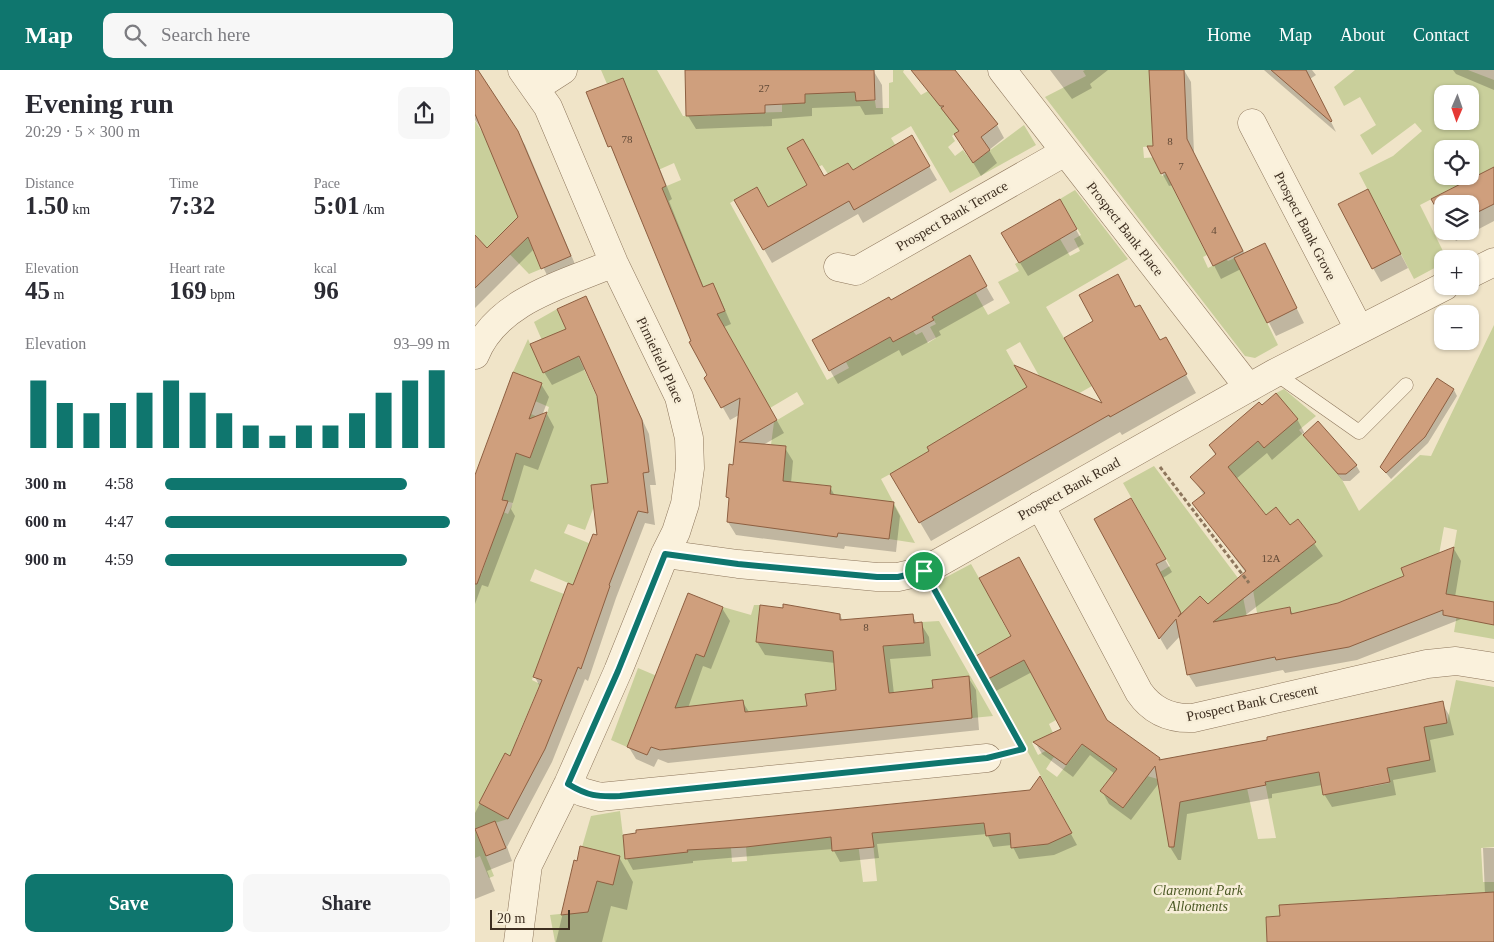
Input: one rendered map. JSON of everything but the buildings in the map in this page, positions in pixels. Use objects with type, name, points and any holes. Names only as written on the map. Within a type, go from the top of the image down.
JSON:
[{"type":"street","points":[[529,79],[563,70]]},
{"type":"street","name":"Prospect Bank Place","points":[[1002,70],[1249,388]]},
{"type":"street","name":"Pirniefield Place","points":[[518,942],[528,865],[568,784],[676,532],[685,504],[690,468],[689,438],[679,398],[614,264],[548,107],[529,79]]},
{"type":"street","name":"Prospect Bank Grove","points":[[1251,122],[1359,329]]},
{"type":"street","name":"Prospect Bank Terrace","points":[[837,267],[856,272],[1065,152]]},
{"type":"street","points":[[1479,270],[1494,262]]},
{"type":"street","points":[[475,355],[489,332],[509,311],[531,298],[614,264]]},
{"type":"street","name":"Prospect Bank Road","points":[[665,554],[738,564],[877,577],[898,577],[924,571],[1275,373],[1434,292]]},
{"type":"street","name":"Prospect Bank Crescent","points":[[1040,505],[1139,692],[1152,707],[1166,715],[1193,718],[1427,664],[1456,662],[1494,667]]},
{"type":"street","points":[[568,784],[582,792],[600,797],[987,758]]},
{"type":"lane","points":[[1275,373],[1359,432],[1406,385]]},
{"type":"path","points":[[1145,446],[1249,583]]},
{"type":"path","points":[[924,571],[1023,749],[987,758]]},
{"type":"green space","points":[[601,70],[657,70],[683,116],[710,116],[710,103],[742,113],[782,112],[782,104],[805,103],[805,94],[855,92],[856,101],[875,101],[876,108],[889,108],[889,83],[893,82],[893,70],[904,70],[903,72],[921,95],[928,91],[959,130],[952,136],[955,141],[948,147],[955,156],[963,150],[973,163],[1024,125],[1036,145],[950,193],[911,126],[891,138],[896,146],[853,170],[848,163],[828,174],[822,165],[802,176],[807,185],[768,207],[756,187],[730,203],[827,380],[849,368],[846,362],[890,337],[893,342],[913,331],[916,335],[922,332],[928,343],[936,338],[930,327],[936,324],[932,317],[975,292],[988,315],[1010,303],[998,282],[1019,271],[1015,264],[1060,239],[1070,256],[1080,251],[1074,239],[1081,235],[1060,199],[1075,190],[1128,259],[1046,307],[1092,386],[1067,400],[1047,390],[1020,342],[1006,350],[1037,405],[987,411],[978,416],[982,425],[936,463],[958,501],[951,505],[928,466],[903,467],[881,479],[915,543],[889,539],[892,517],[830,494],[830,486],[811,484],[777,514],[786,447],[771,445],[774,422],[804,404],[797,392],[770,408],[720,319],[714,315],[725,311],[703,287],[661,231],[677,224],[662,188],[681,180],[674,163],[656,171],[648,141],[623,78],[607,84]]},
{"type":"green space","points":[[1149,70],[1153,146],[1143,147],[1144,158],[1174,156],[1156,164],[1162,176],[1166,174],[1204,249],[1227,245],[1203,257],[1208,268],[1226,259],[1228,261],[1235,258],[1278,345],[1255,358],[1245,356],[1045,97],[1086,76],[1083,71]]},
{"type":"green space","points":[[1355,70],[1468,70],[1494,80],[1494,167],[1479,175],[1479,140],[1434,140],[1434,185],[1459,185],[1439,195],[1434,195],[1434,198],[1420,205],[1434,233],[1434,240],[1438,240],[1442,250],[1434,250],[1434,268],[1414,279],[1359,173],[1393,156],[1422,131],[1415,123],[1372,155],[1360,135],[1376,125],[1360,97],[1344,106],[1334,87]]},
{"type":"green space","points":[[475,121],[487,139],[541,269],[529,274],[496,240],[487,248],[479,239],[475,243]]},
{"type":"green space","points":[[557,309],[572,342],[567,361],[578,356],[601,406],[625,416],[600,420],[608,483],[596,501],[585,530],[568,524],[564,533],[618,555],[573,585],[535,569],[530,581],[598,607],[561,601],[532,680],[540,684],[517,738],[524,743],[515,759],[505,754],[479,803],[508,819],[475,829],[475,573],[481,575],[490,550],[498,510],[508,514],[513,503],[502,500],[505,492],[494,488],[506,482],[516,453],[530,458],[535,445],[521,439],[531,414],[545,420],[549,407],[535,401],[542,383],[513,372],[528,339],[537,359],[548,354],[534,322]]},
{"type":"green space","points":[[1494,325],[1494,639],[1454,632],[1460,597],[1446,594],[1457,530],[1444,527],[1436,571],[1418,571],[1414,563],[1401,568],[1404,576],[1337,604],[1314,609],[1293,624],[1290,607],[1257,613],[1253,590],[1316,542],[1298,519],[1290,525],[1266,515],[1228,467],[1258,441],[1264,448],[1279,435],[1276,393],[1284,389],[1316,416],[1299,430],[1341,478],[1359,511],[1420,455],[1431,456]]},
{"type":"green space","points":[[1154,466],[1238,578],[1232,583],[1243,597],[1247,617],[1204,638],[1207,604],[1200,596],[1174,621],[1178,608],[1160,572],[1170,566],[1123,483]]},
{"type":"green space","points":[[971,564],[991,599],[1001,595],[1011,614],[1001,619],[1011,637],[976,656],[935,583]]},
{"type":"green space","points":[[754,605],[760,605],[756,642],[852,649],[924,643],[922,622],[939,621],[993,716],[972,718],[972,700],[947,699],[945,678],[932,680],[934,695],[838,702],[824,691],[805,694],[807,706],[692,718],[695,747],[671,750],[680,724],[643,708],[627,747],[611,740],[638,668],[683,687],[696,654],[704,657],[723,607],[751,615]]},
{"type":"green space","name":"Claremont Park Allotments","points":[[1024,660],[1033,677],[1042,672],[1045,698],[1056,720],[1049,724],[1053,733],[1032,743],[1038,755],[1059,744],[1063,752],[1053,758],[1046,769],[1057,777],[1083,744],[1117,769],[1100,791],[1123,808],[1147,776],[1165,781],[1162,808],[1164,816],[1177,818],[1180,802],[1247,788],[1258,839],[1276,838],[1265,782],[1316,760],[1323,795],[1355,741],[1364,788],[1390,783],[1385,756],[1424,727],[1447,723],[1456,680],[1494,687],[1494,847],[1481,848],[1483,882],[1494,882],[1494,897],[1447,906],[1446,894],[1427,896],[1427,907],[1397,909],[1397,897],[1376,899],[1377,910],[1346,902],[1338,902],[1300,914],[1299,904],[1280,905],[1280,916],[1266,917],[1267,942],[555,942],[550,915],[588,911],[596,881],[609,868],[612,854],[582,847],[591,816],[620,811],[625,853],[687,852],[684,825],[719,822],[731,848],[732,862],[747,861],[746,846],[831,837],[832,851],[857,835],[863,882],[877,881],[872,833],[984,822],[986,836],[1010,833],[1011,848],[1037,846],[1035,829],[1072,833],[988,679]]},
{"type":"green space","points":[[475,830],[494,876],[489,878],[480,856],[475,858]]},
{"type":"route","points":[[665,554],[793,570],[889,578],[924,571],[1023,749],[987,758],[652,791],[620,796],[590,796],[568,784],[618,671],[665,554]]}]
